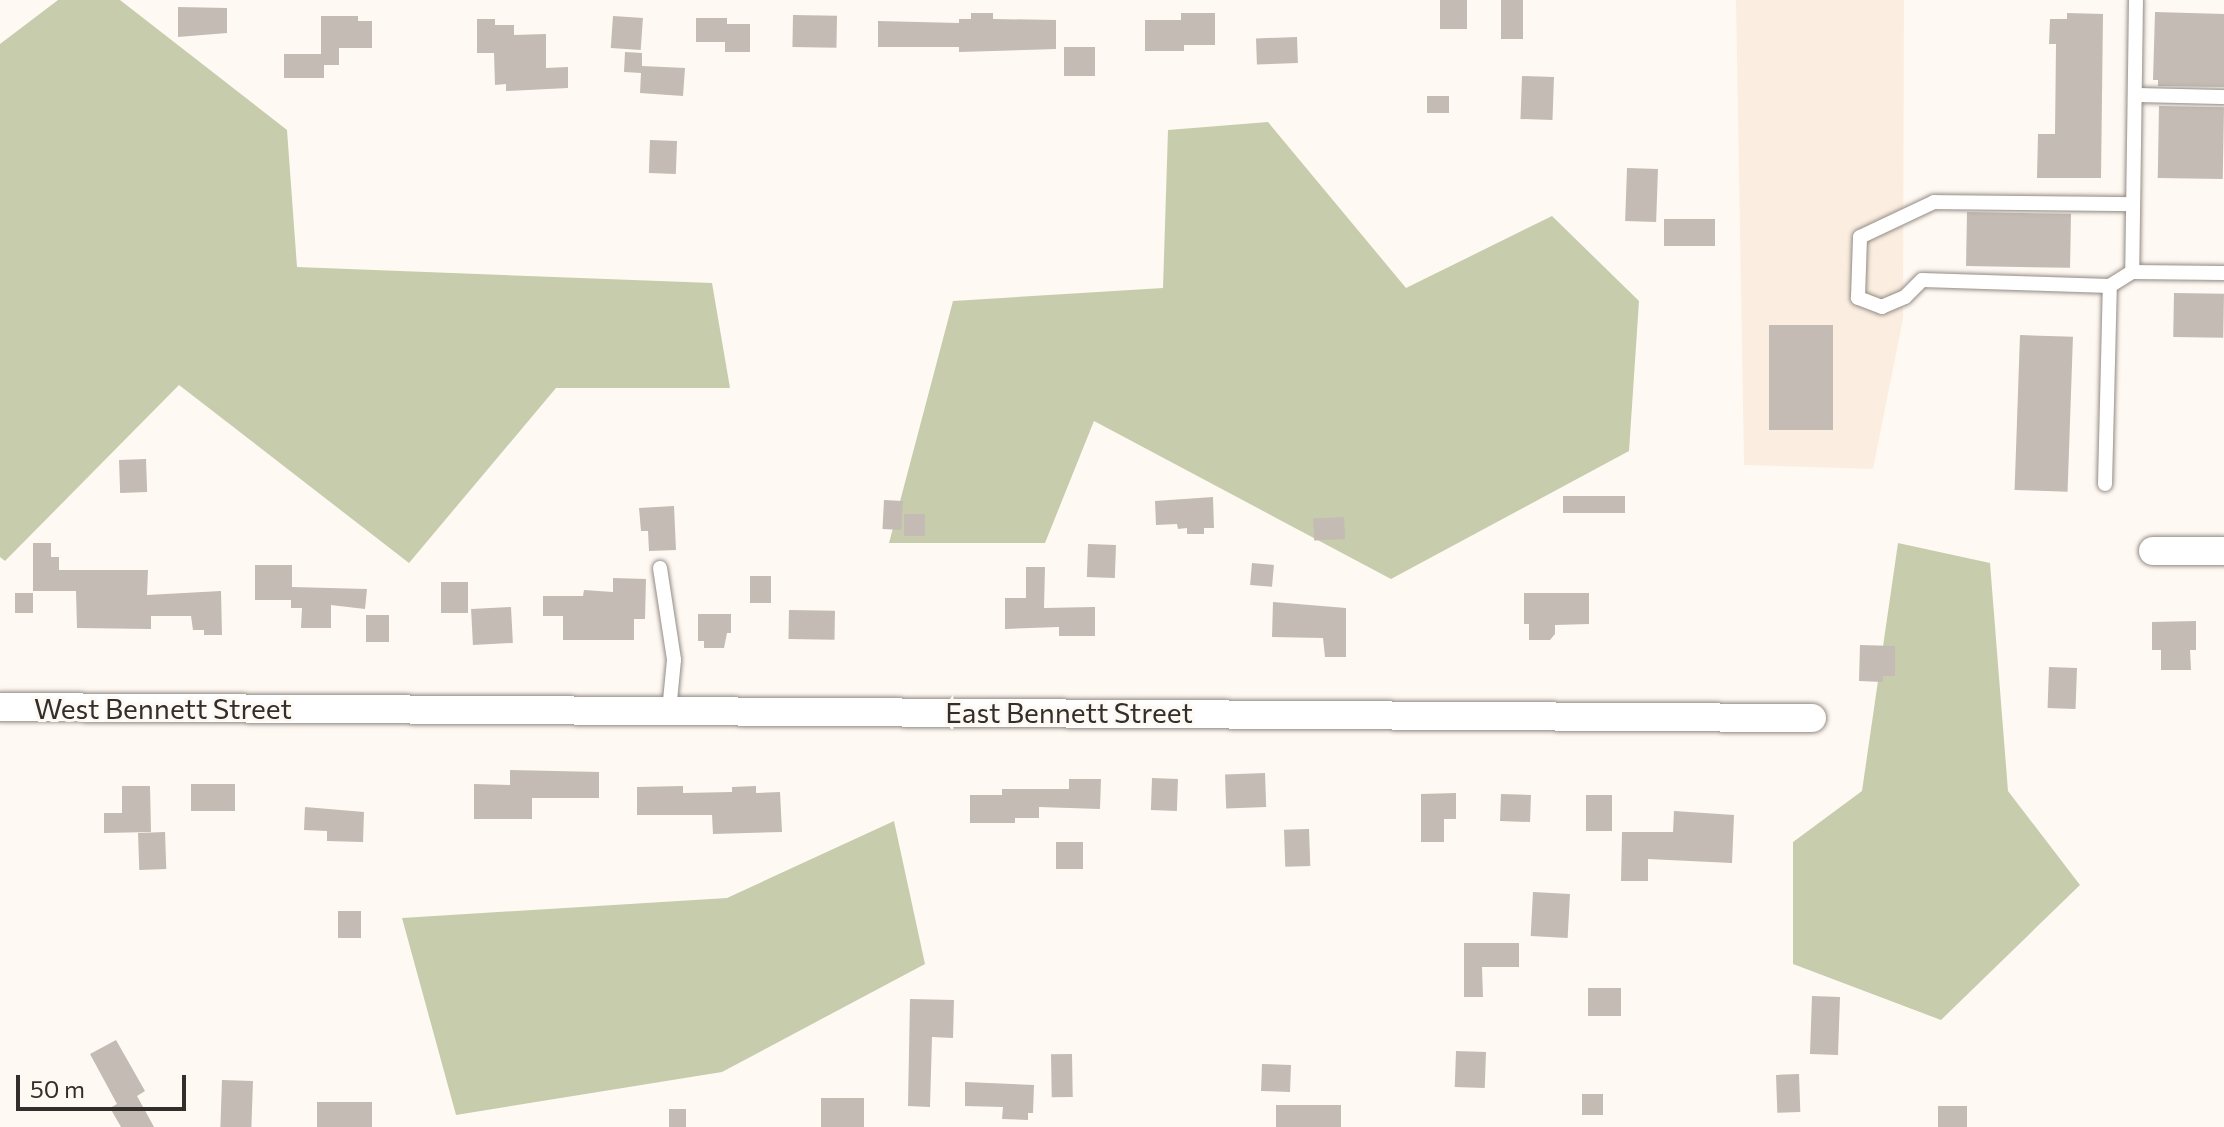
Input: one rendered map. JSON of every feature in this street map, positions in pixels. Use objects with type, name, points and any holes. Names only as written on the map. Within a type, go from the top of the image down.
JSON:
[{"type":"street","points":[[2153,551],[2224,551]]},
{"type":"street","name":"West Bennett Street","points":[[0,707],[326,709]]},
{"type":"street","name":"East Bennett Street","points":[[326,709],[1812,718]]},
{"type":"lane","points":[[2132,272],[2136,0]]},
{"type":"lane","points":[[2135,95],[2224,97]]},
{"type":"lane","points":[[2133,204],[1934,202],[1860,237],[1858,298],[1882,307],[1905,297],[1922,280],[2110,286],[2132,272],[2224,273]]},
{"type":"lane","points":[[2105,484],[2110,286]]},
{"type":"lane","points":[[660,568],[674,660],[669,711]]},
{"type":"shaded area","points":[[1736,0],[1904,0],[1903,319],[1873,469],[1744,465]]},
{"type":"green space","points":[[58,0],[120,0],[287,130],[297,267],[712,283],[730,388],[556,388],[409,563],[179,385],[5,561],[0,557],[0,44]]},
{"type":"green space","points":[[1268,122],[1406,288],[1552,216],[1639,301],[1629,451],[1391,579],[1094,421],[1045,543],[889,543],[953,301],[1163,288],[1168,130]]},
{"type":"green space","points":[[1898,543],[1990,563],[2008,791],[2080,885],[1941,1020],[1793,964],[1793,842],[1862,791]]},
{"type":"green space","points":[[894,821],[925,964],[722,1072],[456,1115],[402,918],[727,898]]},
{"type":"building","points":[[1440,0],[1467,0],[1467,29],[1440,29]]},
{"type":"building","points":[[1501,0],[1523,0],[1523,39],[1501,39]]},
{"type":"building","points":[[178,7],[227,8],[227,33],[178,37]]},
{"type":"building","points":[[2155,12],[2224,14],[2224,87],[2158,86],[2158,80],[2153,80]]},
{"type":"building","points":[[971,13],[993,13],[993,19],[1056,20],[1056,49],[959,52],[959,47],[878,47],[878,21],[959,23],[959,19],[971,19]]},
{"type":"building","points":[[1181,13],[1215,13],[1215,45],[1184,45],[1184,51],[1145,51],[1145,20],[1181,20]]},
{"type":"building","points":[[2067,13],[2103,14],[2101,178],[2037,178],[2038,134],[2055,134],[2056,44],[2049,44],[2050,19],[2067,19]]},
{"type":"building","points":[[793,15],[837,16],[836,48],[792,47]]},
{"type":"building","points":[[321,16],[358,16],[358,21],[372,21],[372,48],[339,48],[339,65],[324,65],[324,78],[284,78],[284,54],[321,54]]},
{"type":"building","points":[[613,16],[643,18],[641,50],[611,48]]},
{"type":"building","points":[[696,18],[727,18],[727,24],[750,24],[750,52],[725,52],[725,42],[696,42]]},
{"type":"building","points":[[477,19],[495,19],[495,25],[514,25],[514,35],[546,34],[546,68],[568,67],[568,88],[506,91],[506,84],[495,85],[494,53],[477,53]]},
{"type":"building","points":[[1297,37],[1298,63],[1257,64],[1256,38]]},
{"type":"building","points":[[1064,47],[1095,47],[1095,76],[1064,76]]},
{"type":"building","points":[[625,52],[642,53],[642,66],[685,68],[683,96],[640,93],[641,73],[624,72]]},
{"type":"building","points":[[1522,76],[1554,77],[1552,120],[1520,119]]},
{"type":"building","points":[[1427,96],[1449,96],[1449,113],[1427,113]]},
{"type":"building","points":[[2159,106],[2224,107],[2223,179],[2158,178]]},
{"type":"building","points":[[650,140],[677,141],[676,174],[649,173]]},
{"type":"building","points":[[1627,168],[1658,169],[1656,222],[1625,221]]},
{"type":"building","points":[[1967,212],[2071,214],[2070,268],[1966,266]]},
{"type":"building","points":[[1664,219],[1715,219],[1715,246],[1664,246]]},
{"type":"building","points":[[2174,293],[2224,294],[2223,338],[2173,337]]},
{"type":"building","points":[[1769,325],[1833,325],[1833,430],[1769,430]]},
{"type":"building","points":[[2020,335],[2073,337],[2068,492],[2015,490]]},
{"type":"building","points":[[146,459],[147,492],[120,493],[119,460]]},
{"type":"building","points":[[1563,496],[1625,496],[1625,513],[1563,513]]},
{"type":"building","points":[[1213,497],[1214,528],[1204,528],[1204,534],[1187,534],[1187,528],[1178,529],[1177,524],[1156,525],[1155,501]]},
{"type":"building","points":[[884,500],[903,501],[901,530],[882,529]]},
{"type":"building","points":[[674,506],[676,550],[649,551],[648,531],[641,531],[639,508]]},
{"type":"building","points":[[904,514],[925,514],[925,536],[904,536]]},
{"type":"building","points":[[1344,517],[1345,539],[1314,541],[1313,519]]},
{"type":"building","points":[[33,543],[51,543],[51,557],[59,557],[59,570],[148,570],[147,595],[221,591],[222,635],[204,635],[204,630],[193,630],[191,616],[151,616],[151,629],[77,628],[76,591],[33,591]]},
{"type":"building","points":[[1088,544],[1116,545],[1115,578],[1087,577]]},
{"type":"building","points":[[1252,563],[1274,565],[1272,587],[1250,585]]},
{"type":"building","points":[[255,565],[292,565],[292,587],[367,589],[365,609],[331,605],[331,628],[301,628],[302,608],[291,608],[291,600],[255,600]]},
{"type":"building","points":[[1026,567],[1045,567],[1044,608],[1095,607],[1095,636],[1059,636],[1059,627],[1005,629],[1005,598],[1026,598]]},
{"type":"building","points":[[750,576],[771,576],[771,603],[750,603]]},
{"type":"building","points":[[613,578],[646,579],[645,619],[634,619],[634,640],[563,640],[563,616],[543,616],[543,596],[583,596],[584,590],[613,592]]},
{"type":"building","points":[[441,582],[468,582],[468,613],[441,613]]},
{"type":"building","points":[[15,593],[33,593],[33,613],[15,613]]},
{"type":"building","points":[[1524,593],[1589,593],[1589,624],[1555,625],[1555,634],[1550,640],[1529,640],[1529,624],[1524,624]]},
{"type":"building","points":[[1273,602],[1346,608],[1346,657],[1325,657],[1323,638],[1272,637]]},
{"type":"building","points":[[511,607],[513,643],[473,645],[471,609]]},
{"type":"building","points":[[789,610],[835,611],[834,640],[788,639]]},
{"type":"building","points":[[698,614],[731,614],[731,633],[727,633],[724,648],[704,648],[704,641],[698,641]]},
{"type":"building","points":[[366,615],[389,615],[389,642],[366,642]]},
{"type":"building","points":[[2196,621],[2196,650],[2190,650],[2191,670],[2161,670],[2161,650],[2152,650],[2152,622]]},
{"type":"building","points":[[1860,645],[1895,646],[1895,676],[1883,676],[1883,682],[1859,681]]},
{"type":"building","points":[[2049,667],[2077,668],[2076,709],[2048,708]]},
{"type":"building","points":[[510,770],[599,772],[599,798],[532,798],[532,819],[474,819],[474,784],[510,785]]},
{"type":"building","points":[[1265,773],[1266,807],[1226,808],[1225,774]]},
{"type":"building","points":[[1152,778],[1178,779],[1177,811],[1151,810]]},
{"type":"building","points":[[1069,779],[1101,779],[1100,809],[1039,807],[1039,818],[1015,818],[1015,823],[970,823],[970,795],[1002,795],[1002,789],[1069,789]]},
{"type":"building","points":[[191,784],[235,784],[235,811],[191,811]]},
{"type":"building","points":[[122,786],[150,786],[151,832],[104,833],[104,813],[122,813]]},
{"type":"building","points":[[683,786],[683,793],[732,792],[732,787],[756,786],[756,793],[780,792],[782,832],[713,834],[712,815],[637,815],[637,787]]},
{"type":"building","points":[[1456,793],[1456,819],[1444,819],[1444,842],[1421,842],[1421,794]]},
{"type":"building","points":[[1501,794],[1531,795],[1530,822],[1500,821]]},
{"type":"building","points":[[1586,795],[1612,795],[1612,831],[1586,831]]},
{"type":"building","points":[[305,807],[364,812],[363,842],[327,841],[327,831],[304,830]]},
{"type":"building","points":[[1674,811],[1734,815],[1732,863],[1648,859],[1648,881],[1621,881],[1622,832],[1673,832]]},
{"type":"building","points":[[1309,829],[1310,866],[1285,867],[1284,830]]},
{"type":"building","points":[[165,832],[166,869],[139,870],[138,833]]},
{"type":"building","points":[[1056,842],[1083,842],[1083,869],[1056,869]]},
{"type":"building","points":[[1533,892],[1570,894],[1568,938],[1531,936]]},
{"type":"building","points":[[338,911],[361,911],[361,938],[338,938]]},
{"type":"building","points":[[1464,943],[1519,943],[1519,967],[1482,967],[1483,997],[1464,997]]},
{"type":"building","points":[[1588,988],[1621,988],[1621,1016],[1588,1016]]},
{"type":"building","points":[[1812,996],[1840,997],[1838,1055],[1810,1054]]},
{"type":"building","points":[[910,999],[954,1000],[953,1038],[932,1037],[930,1107],[908,1106]]},
{"type":"building","points":[[116,1040],[145,1091],[137,1096],[154,1127],[121,1127],[110,1108],[117,1104],[90,1054]]},
{"type":"building","points":[[1456,1051],[1486,1052],[1485,1088],[1455,1087]]},
{"type":"building","points":[[1051,1054],[1072,1054],[1073,1097],[1052,1097]]},
{"type":"building","points":[[1262,1064],[1291,1065],[1290,1092],[1261,1091]]},
{"type":"building","points":[[1799,1074],[1800,1112],[1777,1113],[1776,1075]]},
{"type":"building","points":[[222,1080],[253,1081],[251,1127],[220,1127]]},
{"type":"building","points":[[965,1082],[1034,1085],[1033,1113],[1028,1113],[1028,1120],[1002,1119],[1003,1107],[965,1106]]},
{"type":"building","points":[[1582,1094],[1603,1094],[1603,1115],[1582,1115]]},
{"type":"building","points":[[821,1098],[864,1098],[864,1127],[821,1127]]},
{"type":"building","points":[[317,1102],[372,1102],[372,1127],[317,1127]]},
{"type":"building","points":[[1276,1105],[1341,1105],[1341,1127],[1276,1127]]},
{"type":"building","points":[[1938,1106],[1967,1106],[1967,1127],[1938,1127]]},
{"type":"building","points":[[669,1109],[686,1109],[686,1127],[669,1127]]}]
